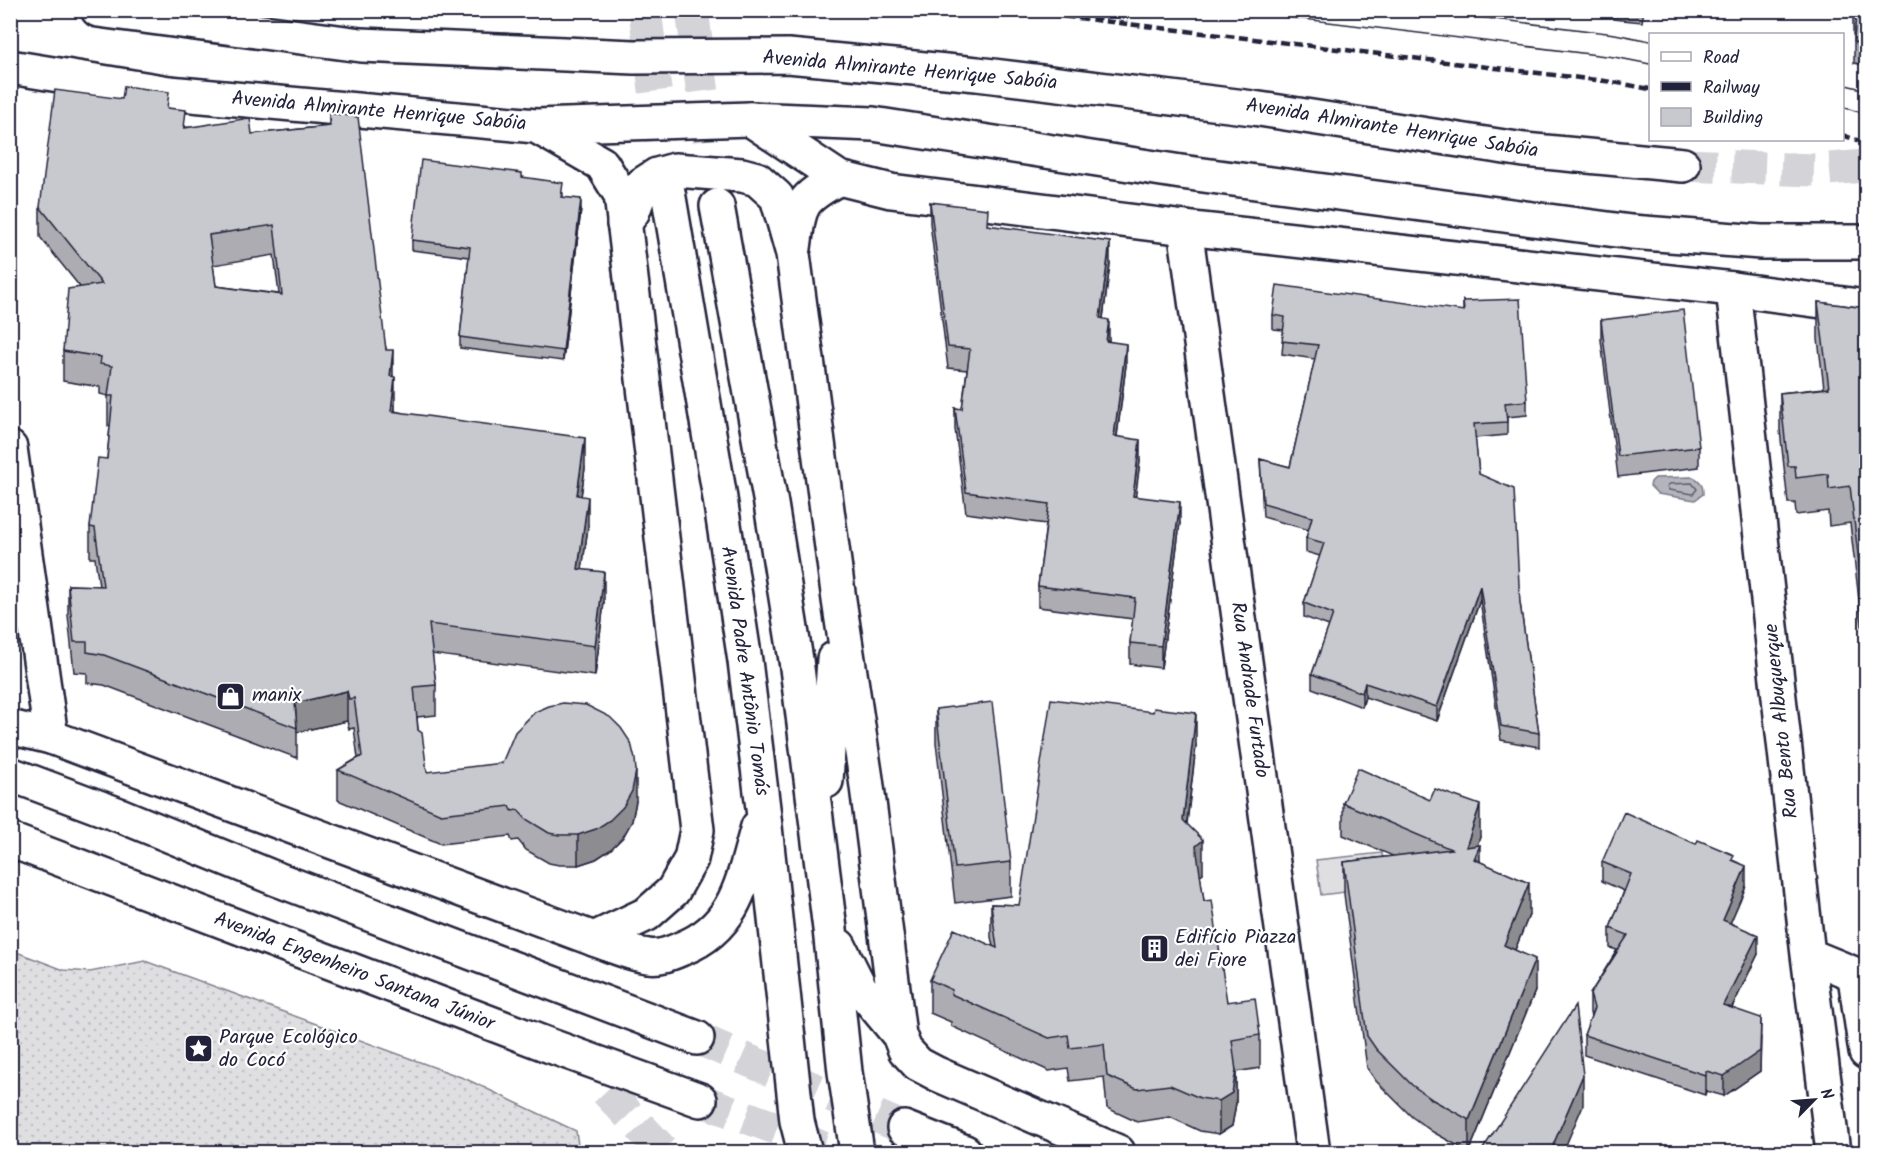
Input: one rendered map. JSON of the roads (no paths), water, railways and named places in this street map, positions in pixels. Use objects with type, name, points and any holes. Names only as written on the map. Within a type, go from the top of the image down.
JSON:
[{"type":"main road","name":"Avenida Almirante Henrique Sabóia","points":[[98,10],[360,45],[634,57],[788,56],[895,66],[1253,108],[1524,150],[1683,165]]},
{"type":"main road","name":"Avenida Almirante Henrique Sabóia","points":[[10,67],[169,93],[536,126],[750,119],[873,124],[1181,172],[1631,232],[1761,242],[1866,242]]},
{"type":"main road","points":[[750,119],[839,178],[891,191],[1185,228],[1733,289],[1866,307]]},
{"type":"main road","points":[[536,126],[602,164],[621,195],[697,830],[691,860],[673,891],[647,914],[594,939]]},
{"type":"main road","points":[[624,224],[633,211],[643,184],[657,175],[675,170],[742,174],[757,179],[777,198],[794,254],[899,1035],[905,1050],[918,1064],[1118,1152]]},
{"type":"main road","points":[[794,254],[797,222],[802,206],[812,192],[839,178]]},
{"type":"main road","name":"Avenida Padre Antônio Tomás","points":[[668,192],[742,638],[797,1121],[805,1152]]},
{"type":"main road","points":[[717,206],[771,504],[796,660],[830,928],[844,1072],[857,1152]]},
{"type":"main road","name":"Rua Andrade Furtado","points":[[1185,228],[1313,1152]]},
{"type":"main road","name":"Rua Bento Albuquerque","points":[[1733,289],[1808,955],[1833,1152]]},
{"type":"main road","points":[[10,448],[51,737]]},
{"type":"main road","points":[[820,854],[839,600]]},
{"type":"main road","points":[[10,727],[51,737],[594,939],[646,956],[661,957],[694,943],[718,927],[731,909],[741,886],[763,808]]},
{"type":"main road","points":[[10,774],[296,886],[697,1038]]},
{"type":"main road","name":"Avenida Engenheiro Santana Júnior","points":[[10,840],[548,1045],[700,1100]]},
{"type":"main road","points":[[830,928],[860,988],[899,1035]]},
{"type":"main road","points":[[1808,955],[1852,973],[1855,977],[1866,1052]]},
{"type":"main road","points":[[548,1045],[606,1091]]},
{"type":"main road","points":[[904,1128],[965,1152]]},
{"type":"water","points":[[1693,477],[1700,482],[1703,491],[1703,494],[1695,500],[1658,494],[1650,486],[1655,478]]},
{"type":"tunnel","points":[[645,10],[668,192]]},
{"type":"tunnel","points":[[692,10],[717,201]]},
{"type":"tunnel","points":[[1683,165],[1815,170],[1866,166]]},
{"type":"tunnel","points":[[697,1038],[904,1128]]},
{"type":"tunnel","points":[[606,1091],[664,1152]]},
{"type":"tunnel","points":[[700,1100],[789,1133],[832,1152]]},
{"type":"tram line","points":[[1230,10],[1614,57],[1649,64]]},
{"type":"tram line","points":[[1421,10],[1615,34],[1649,41]]},
{"type":"tram line","points":[[1844,84],[1866,90]]},
{"type":"tram line","points":[[1844,108],[1866,114]]},
{"type":"railway","points":[[1011,10],[1613,82],[1649,89]]},
{"type":"railway","points":[[1844,136],[1866,143]]},
{"type":"place","name":"manix","points":[[231,696]]},
{"type":"place","name":"Edifício Piazza dei Fiore","points":[[1154,949]]},
{"type":"place","name":"Parque Ecológico do Cocó","points":[[198,1049]]}]
